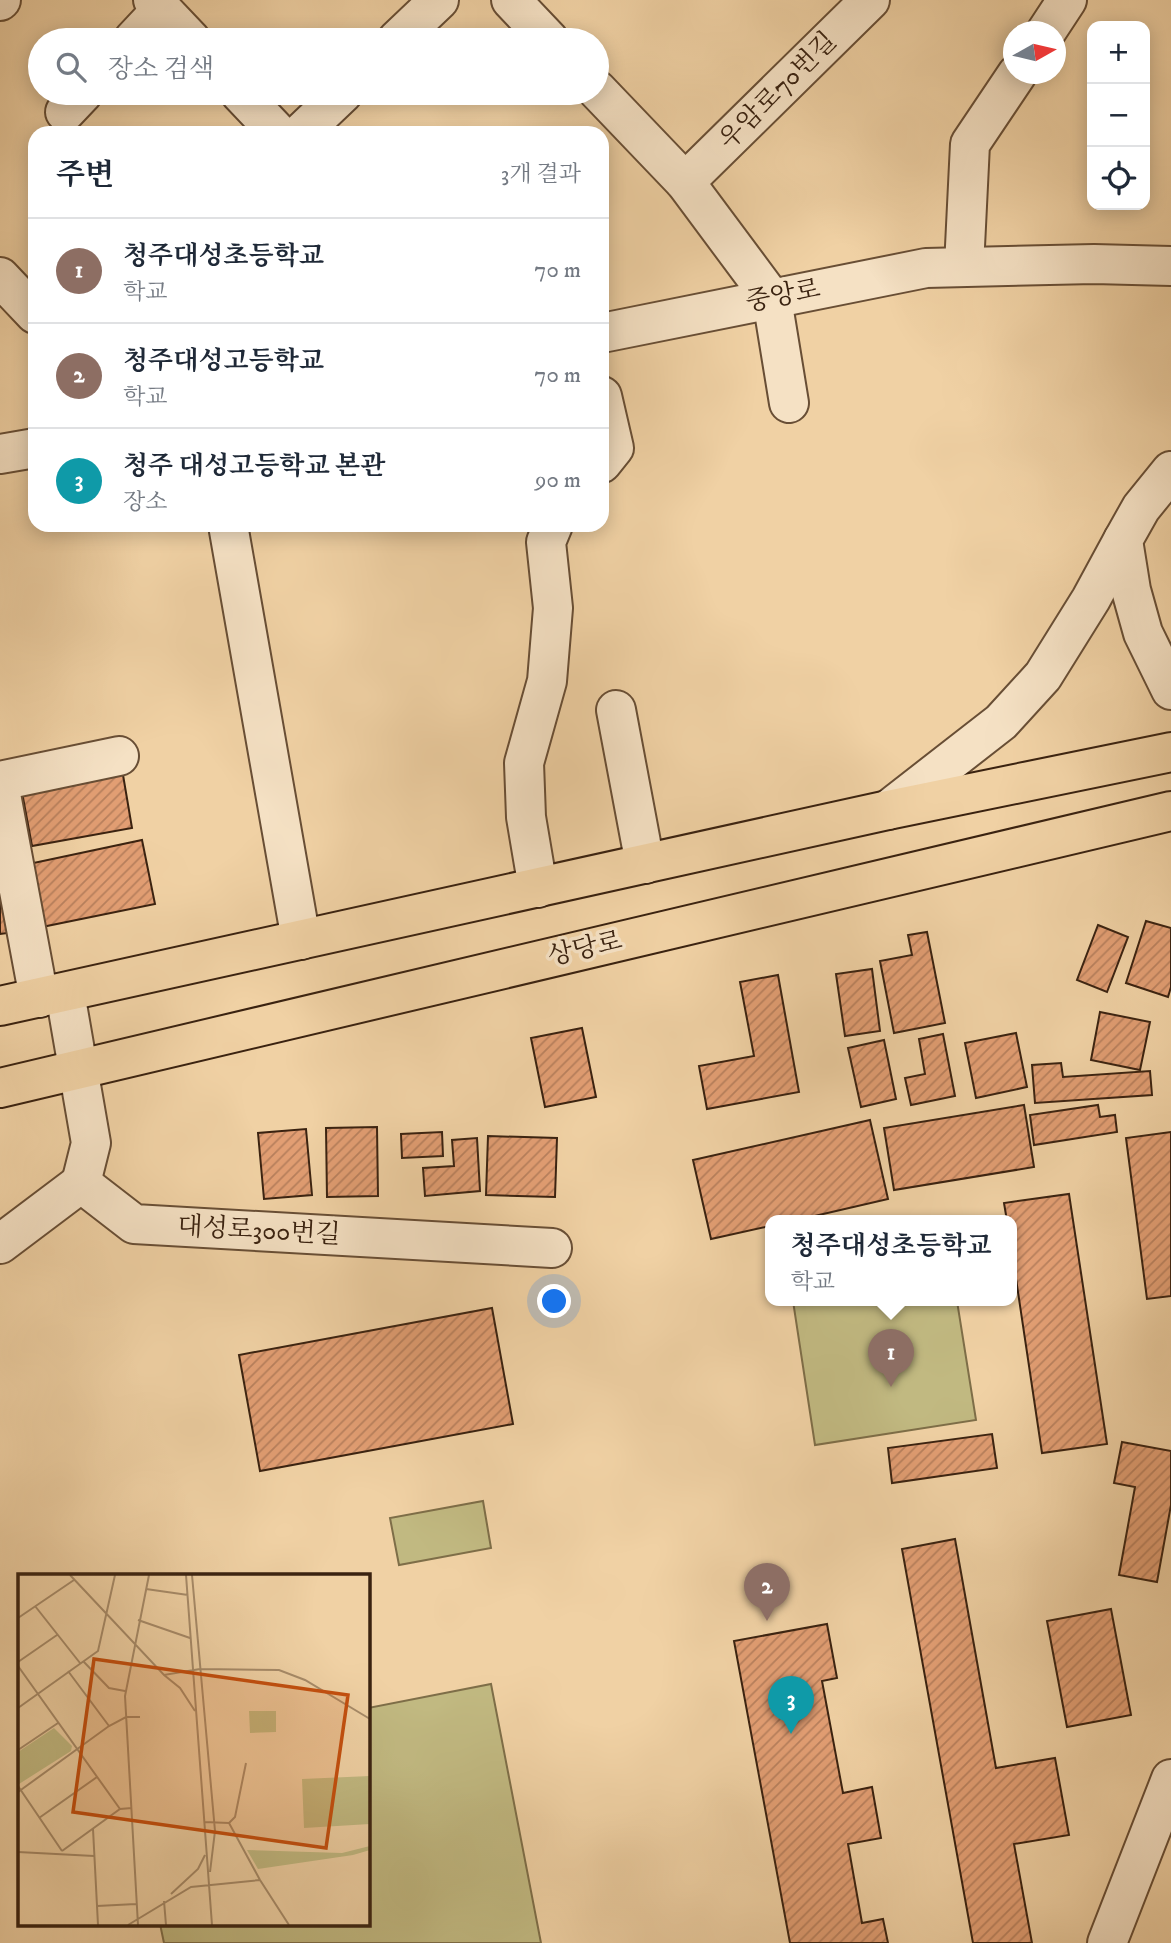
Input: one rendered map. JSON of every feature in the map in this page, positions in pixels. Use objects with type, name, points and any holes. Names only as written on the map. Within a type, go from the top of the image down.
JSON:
[{"type":"main road","points":[[0,1006],[888,810],[1171,752]]},
{"type":"main road","name":"상당로","points":[[0,1087],[1171,810]]},
{"type":"street","points":[[410,28],[439,0]]},
{"type":"street","points":[[511,0],[538,28]]},
{"type":"street","name":"우암로70번길","points":[[685,182],[870,0]]},
{"type":"street","points":[[1053,21],[1067,0]]},
{"type":"street","points":[[141,28],[158,5],[180,28]]},
{"type":"street","points":[[964,267],[970,144],[1010,84]]},
{"type":"street","points":[[609,103],[685,182],[772,299],[789,403]]},
{"type":"street","points":[[251,105],[271,126]]},
{"type":"street","points":[[308,126],[330,105]]},
{"type":"street","name":"중앙로","points":[[609,332],[926,268],[1094,264],[1171,266]]},
{"type":"street","points":[[0,277],[28,307]]},
{"type":"street","points":[[609,426],[614,448],[609,454]]},
{"type":"street","points":[[0,454],[28,449]]},
{"type":"street","points":[[888,810],[1001,722],[1043,676],[1142,508],[1171,471]]},
{"type":"street","points":[[229,532],[301,940]]},
{"type":"street","points":[[538,888],[526,817],[524,763],[547,681],[553,608],[546,542],[550,532]]},
{"type":"street","points":[[1123,540],[1131,590],[1143,633],[1171,690]]},
{"type":"street","points":[[616,710],[645,864]]},
{"type":"street","points":[[0,781],[119,756]]},
{"type":"street","points":[[0,789],[52,995],[78,1069],[91,1143],[81,1182],[0,1244]]},
{"type":"street","name":"대성로300번길","points":[[81,1182],[134,1224],[552,1248]]},
{"type":"street","points":[[1107,1943],[1171,1779]]},
{"type":"shaded area","points":[[794,1306],[958,1306],[976,1420],[815,1445]]},
{"type":"shaded area","points":[[483,1501],[491,1548],[399,1565],[390,1518]]},
{"type":"shaded area","points":[[491,1684],[541,1943],[164,1943],[160,1926],[369,1926],[369,1708]]},
{"type":"building","points":[[122,769],[132,828],[32,846],[21,787]]},
{"type":"building","points":[[142,840],[155,904],[37,928],[24,865]]},
{"type":"building","points":[[17,901],[22,931],[0,934],[0,904]]},
{"type":"building","points":[[1146,921],[1171,928],[1171,987],[1168,997],[1126,983]]},
{"type":"building","points":[[1098,925],[1128,937],[1107,992],[1077,980]]},
{"type":"building","points":[[927,932],[945,1023],[894,1033],[880,961],[912,955],[908,935]]},
{"type":"building","points":[[872,969],[880,1031],[845,1036],[836,974]]},
{"type":"building","points":[[778,975],[799,1092],[707,1109],[699,1066],[754,1056],[740,982]]},
{"type":"building","points":[[1100,1012],[1150,1022],[1140,1070],[1091,1060]]},
{"type":"building","points":[[582,1028],[596,1097],[545,1107],[531,1038]]},
{"type":"building","points":[[1016,1033],[1027,1087],[976,1098],[965,1043]]},
{"type":"building","points":[[943,1034],[955,1096],[911,1105],[905,1078],[925,1074],[919,1039]]},
{"type":"building","points":[[884,1040],[896,1099],[861,1107],[848,1048]]},
{"type":"building","points":[[1061,1063],[1063,1077],[1150,1071],[1152,1095],[1035,1103],[1032,1065]]},
{"type":"building","points":[[1024,1105],[1034,1167],[894,1190],[884,1128]]},
{"type":"building","points":[[1098,1105],[1100,1117],[1115,1115],[1117,1132],[1034,1145],[1030,1115]]},
{"type":"building","points":[[870,1120],[888,1199],[819,1215],[765,1215],[765,1227],[711,1239],[693,1160]]},
{"type":"building","points":[[377,1127],[378,1196],[327,1197],[326,1128]]},
{"type":"building","points":[[306,1129],[312,1195],[264,1199],[258,1133]]},
{"type":"building","points":[[442,1132],[443,1156],[402,1158],[401,1134]]},
{"type":"building","points":[[1171,1132],[1171,1296],[1147,1299],[1126,1138]]},
{"type":"building","points":[[488,1136],[557,1138],[555,1197],[486,1195]]},
{"type":"building","points":[[477,1138],[480,1191],[425,1196],[423,1168],[454,1166],[452,1140]]},
{"type":"building","points":[[1069,1194],[1107,1444],[1042,1453],[1017,1286],[1017,1215],[1006,1215],[1004,1203]]},
{"type":"building","points":[[492,1308],[513,1424],[260,1471],[239,1355]]},
{"type":"building","points":[[992,1434],[997,1468],[892,1483],[888,1448]]},
{"type":"building","points":[[1122,1442],[1171,1451],[1171,1505],[1157,1582],[1119,1575],[1135,1487],[1114,1483]]},
{"type":"building","points":[[955,1539],[996,1768],[1055,1758],[1069,1835],[1014,1844],[1032,1943],[973,1943],[902,1549]]},
{"type":"building","points":[[1111,1609],[1131,1715],[1067,1727],[1047,1621]]},
{"type":"building","points":[[827,1624],[837,1678],[822,1681],[843,1793],[872,1787],[881,1838],[848,1844],[862,1923],[883,1919],[888,1943],[790,1943],[734,1641]]},
{"type":"place","name":"청주대성초등학교","points":[[891,1387]]},
{"type":"place","name":"청주대성고등학교","points":[[767,1621]]},
{"type":"place","name":"청주 대성고등학교 본관","points":[[791,1734]]}]
